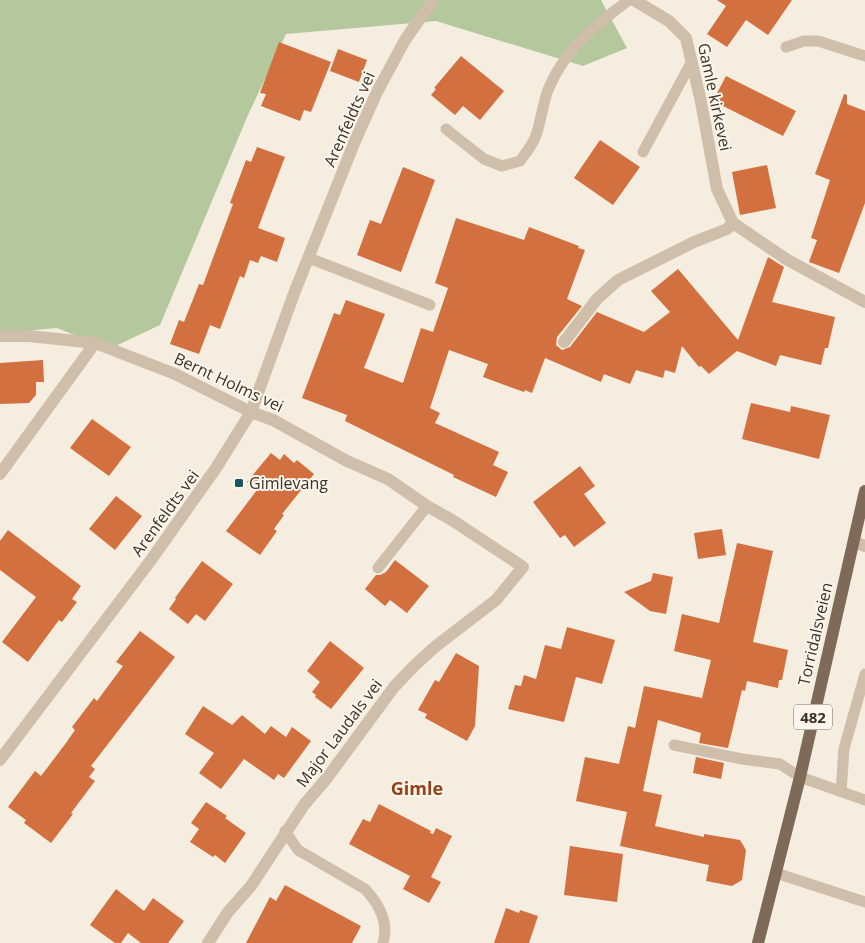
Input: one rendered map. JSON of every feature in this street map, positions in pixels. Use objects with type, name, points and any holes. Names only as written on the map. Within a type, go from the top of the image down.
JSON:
[{"type":"main road","name":"Torridalsveien","points":[[758,943],[859,544],[865,491]]},
{"type":"street","name":"Arenfeldts vei","points":[[0,760],[151,560],[216,468],[251,412],[355,141],[376,94],[405,40],[433,0]]},
{"type":"street","name":"Gamle kirkevei","points":[[634,0],[669,21],[686,38],[717,189],[733,223]]},
{"type":"street","points":[[564,342],[592,304],[618,280],[694,242],[727,229],[733,223],[786,259],[865,302]]},
{"type":"street","name":"Bernt Holms vei","points":[[0,336],[29,336],[95,343],[174,374],[251,412],[273,420],[347,461],[388,479],[523,567]]},
{"type":"street","points":[[0,474],[95,343]]},
{"type":"street","name":"Major Laudals vei","points":[[208,943],[228,912],[251,886],[285,832],[394,687],[436,646],[496,600],[523,567]]},
{"type":"lane","points":[[446,129],[484,160],[502,166],[520,161],[535,138],[547,92],[559,66],[572,49],[629,0]]},
{"type":"lane","points":[[786,46],[804,41],[818,41],[865,56]]},
{"type":"lane","points":[[643,152],[692,61]]},
{"type":"lane","points":[[309,258],[430,305]]},
{"type":"lane","points":[[378,568],[427,506]]},
{"type":"lane","points":[[841,792],[844,749],[865,674]]},
{"type":"lane","points":[[674,745],[742,759],[780,764],[800,777],[865,800]]},
{"type":"lane","points":[[285,832],[298,850],[366,889],[382,914],[385,930],[383,943]]},
{"type":"lane","points":[[776,873],[865,902]]},
{"type":"green space","points":[[0,0],[601,0],[627,48],[583,66],[436,21],[286,34],[248,115],[160,325],[109,349],[57,328],[0,333]]},
{"type":"building","points":[[717,0],[792,0],[768,35],[746,20],[727,47],[707,34],[726,6]]},
{"type":"building","points":[[279,42],[331,62],[311,112],[304,110],[300,121],[261,106],[266,94],[260,93]]},
{"type":"building","points":[[338,49],[367,60],[359,82],[330,71]]},
{"type":"building","points":[[461,56],[504,91],[480,120],[463,106],[455,115],[431,95],[436,89],[434,88]]},
{"type":"building","points":[[726,76],[796,111],[783,136],[713,101]]},
{"type":"building","points":[[844,94],[847,95],[847,104],[865,111],[865,203],[839,273],[809,262],[817,240],[811,238],[830,180],[815,174]]},
{"type":"building","points":[[600,140],[640,167],[613,205],[574,178]]},
{"type":"building","points":[[257,147],[285,157],[258,228],[285,238],[277,262],[261,256],[258,263],[250,260],[244,278],[240,276],[220,329],[210,325],[199,354],[170,344],[179,320],[184,322],[199,284],[203,285],[233,204],[230,203],[246,160],[251,162]]},
{"type":"building","points":[[767,165],[776,208],[740,215],[732,172]]},
{"type":"building","points":[[403,167],[435,180],[401,272],[357,255],[370,220],[381,224]]},
{"type":"building","points":[[456,218],[524,240],[529,227],[585,250],[567,299],[582,306],[557,337],[556,345],[562,350],[570,347],[597,312],[644,332],[670,312],[651,291],[678,269],[738,340],[768,257],[784,267],[772,302],[835,317],[828,348],[825,348],[821,365],[780,355],[776,366],[737,351],[709,374],[701,366],[699,367],[682,346],[675,373],[665,370],[663,378],[636,370],[630,384],[604,374],[601,382],[545,358],[532,393],[525,390],[524,392],[483,377],[488,364],[449,350],[430,408],[440,413],[435,423],[499,452],[493,465],[508,472],[496,497],[345,421],[347,415],[302,398],[334,313],[340,315],[346,300],[385,314],[364,368],[403,383],[421,328],[433,332],[448,288],[435,283]]},
{"type":"building","points":[[43,360],[44,382],[36,382],[36,395],[29,403],[0,404],[0,363]]},
{"type":"building","points":[[751,403],[790,412],[791,406],[830,415],[819,459],[742,439]]},
{"type":"building","points":[[92,419],[131,447],[109,476],[70,448]]},
{"type":"building","points":[[271,453],[280,460],[284,454],[294,463],[297,460],[314,474],[282,514],[284,515],[274,529],[277,531],[260,555],[226,531],[257,490],[247,482]]},
{"type":"building","points":[[580,466],[595,486],[584,494],[606,523],[574,547],[565,535],[560,538],[533,502]]},
{"type":"building","points":[[116,496],[142,516],[115,550],[89,529]]},
{"type":"building","points":[[722,529],[726,555],[698,559],[694,533]]},
{"type":"building","points":[[8,530],[81,586],[72,599],[77,602],[62,622],[59,620],[28,662],[2,642],[36,597],[0,570],[0,541]]},
{"type":"building","points":[[737,543],[773,551],[753,642],[788,650],[782,680],[779,680],[778,688],[747,681],[745,691],[742,690],[728,748],[699,743],[701,733],[658,720],[643,791],[662,795],[655,826],[704,837],[704,834],[740,840],[746,850],[742,880],[732,886],[706,881],[709,865],[620,846],[627,812],[576,801],[585,757],[619,764],[628,726],[635,728],[644,686],[702,698],[711,660],[674,651],[682,614],[719,623]]},
{"type":"building","points":[[395,560],[429,586],[407,613],[390,600],[385,606],[365,589],[376,575],[386,572]]},
{"type":"building","points":[[202,561],[233,584],[205,621],[196,614],[188,624],[169,609]]},
{"type":"building","points":[[653,573],[673,577],[666,614],[650,611],[624,592],[651,581]]},
{"type":"building","points":[[567,627],[615,640],[602,684],[576,677],[564,722],[508,709],[515,685],[521,686],[524,675],[536,679],[545,645],[561,649]]},
{"type":"building","points":[[140,631],[175,657],[91,766],[95,769],[89,777],[95,781],[51,843],[24,823],[26,820],[8,807],[35,771],[41,776],[66,743],[75,730],[72,727],[94,698],[97,701],[123,666],[116,662]]},
{"type":"building","points":[[330,641],[364,668],[331,709],[315,697],[316,695],[312,692],[320,682],[307,671]]},
{"type":"building","points":[[456,653],[479,666],[475,726],[467,741],[425,718],[427,714],[418,710],[435,680],[439,682]]},
{"type":"building","points":[[203,706],[232,725],[242,715],[265,734],[271,726],[286,737],[292,727],[311,741],[284,778],[278,774],[274,780],[244,759],[221,789],[199,773],[214,753],[185,734]]},
{"type":"building","points":[[696,757],[724,763],[721,779],[693,773]]},
{"type":"building","points":[[206,802],[227,816],[225,818],[246,833],[225,863],[215,855],[213,857],[190,842],[199,829],[191,823]]},
{"type":"building","points":[[379,804],[431,831],[430,833],[433,834],[436,828],[452,836],[431,877],[441,882],[429,903],[403,889],[410,876],[349,844],[363,819],[370,822]]},
{"type":"building","points":[[570,846],[623,854],[617,902],[564,895]]},
{"type":"building","points":[[285,885],[361,926],[352,943],[246,943],[270,897],[276,901]]},
{"type":"building","points":[[116,889],[144,911],[153,898],[184,921],[168,943],[141,943],[128,933],[121,943],[115,943],[90,925]]},
{"type":"building","points":[[506,908],[519,913],[520,910],[538,916],[529,943],[494,943]]},
{"type":"place","name":"Gimlevang","points":[[239,483]]},
{"type":"district","name":"Gimle","points":[[417,788]]}]
